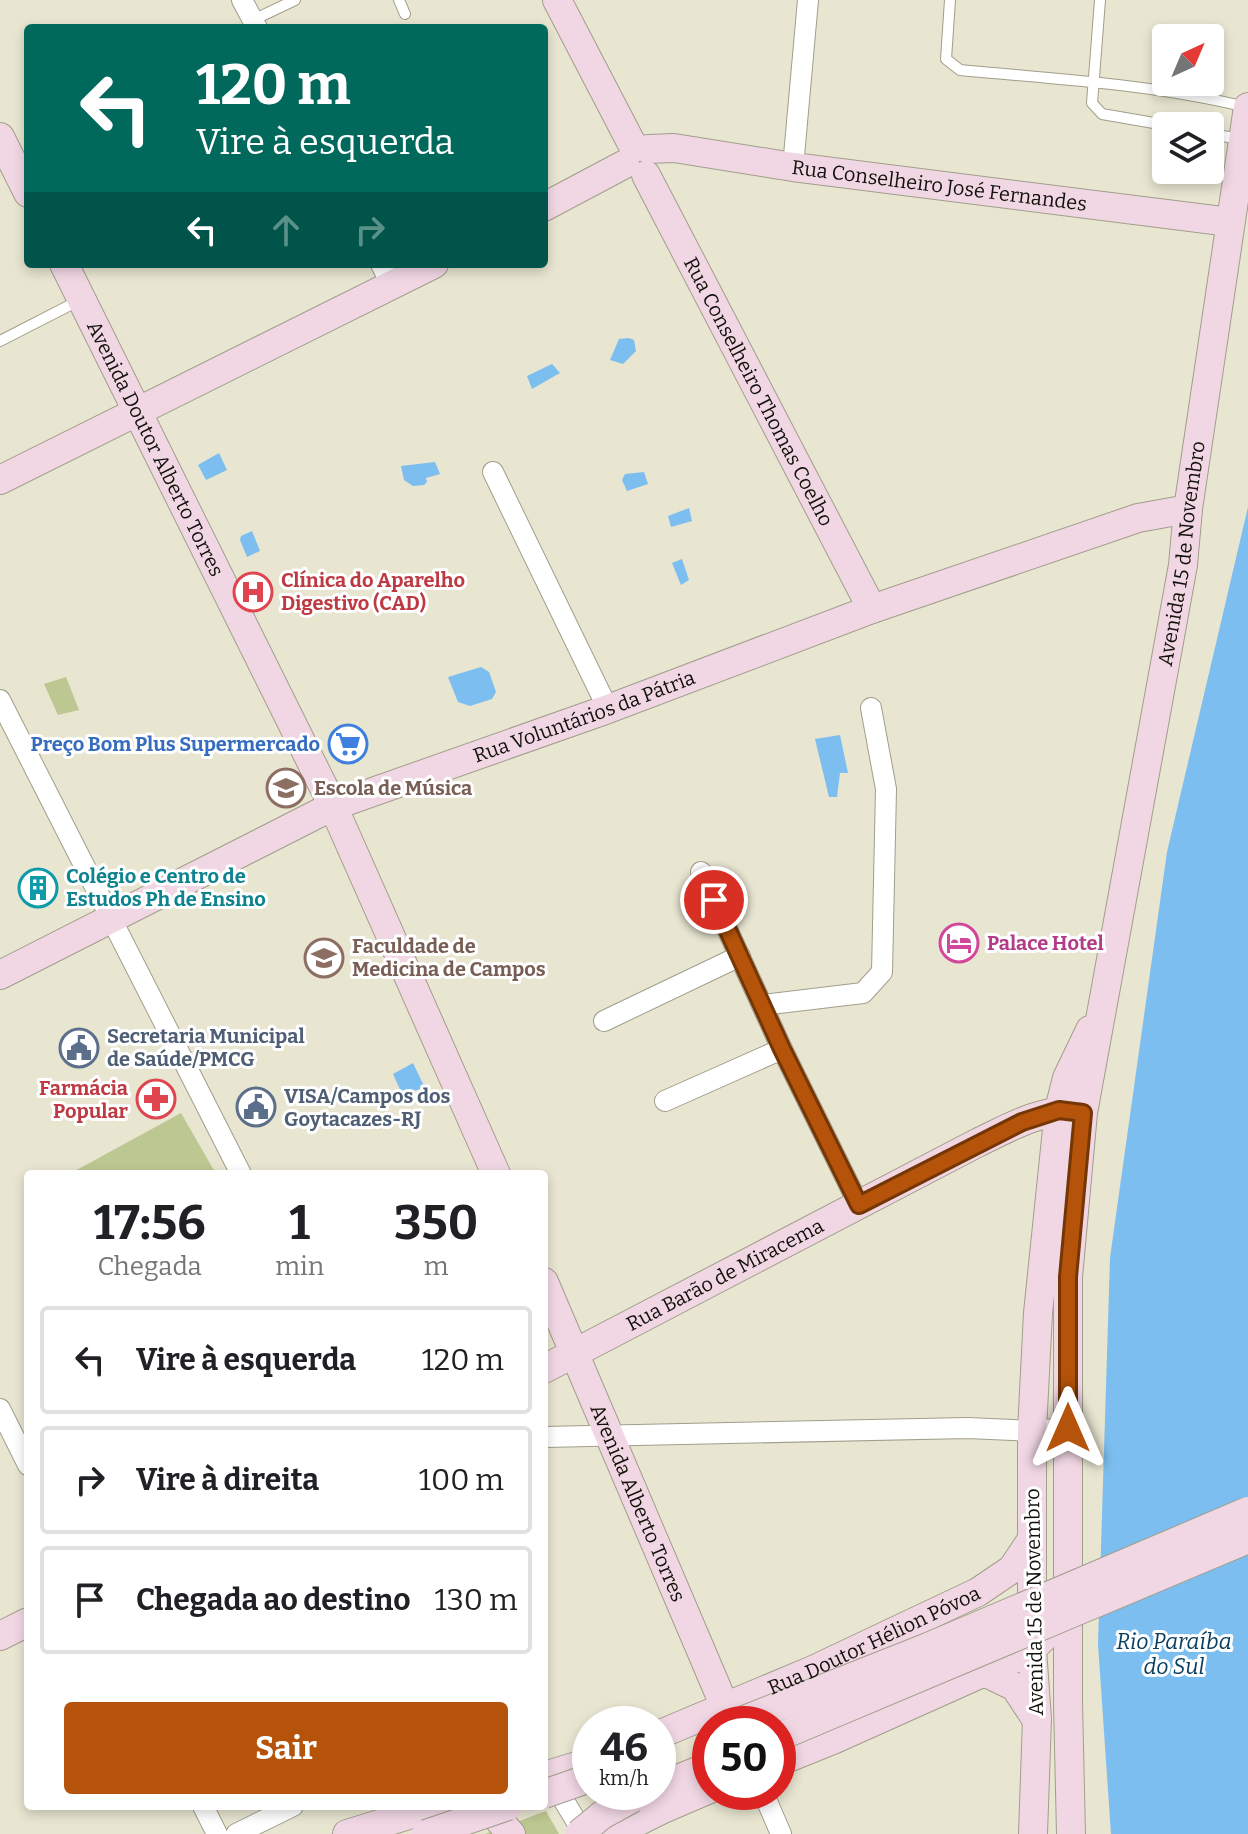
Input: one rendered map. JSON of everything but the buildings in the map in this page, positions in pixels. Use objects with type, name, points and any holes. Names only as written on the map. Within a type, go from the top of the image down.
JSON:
[{"type":"main road","name":"Rua Conselheiro Thomas Coelho","points":[[557,0],[872,609]]},
{"type":"main road","name":"Avenida 15 de Novembro","points":[[1033,1834],[1037,1719],[1030,1542],[1038,1313],[1071,1112],[1106,996],[1183,565],[1188,509],[1248,107]]},
{"type":"main road","points":[[0,137],[24,185]]},
{"type":"main road","name":"Rua Conselheiro José Fernandes","points":[[548,205],[639,159],[674,148],[793,167],[1230,222]]},
{"type":"main road","name":"Avenida Doutor Alberto Torres","points":[[66,268],[333,806]]},
{"type":"main road","points":[[0,480],[138,412],[387,275],[417,268]]},
{"type":"main road","name":"Rua Voluntários da Pátria","points":[[0,975],[333,806],[608,709],[872,609],[1138,518],[1188,509]]},
{"type":"main road","points":[[333,806],[494,1170]]},
{"type":"main road","name":"Avenida 15 de Novembro","points":[[1071,1112],[1068,1277],[1071,1834]]},
{"type":"main road","name":"Rua Barão de Miracema","points":[[548,1367],[977,1143],[1022,1122],[1071,1112]]},
{"type":"main road","name":"Avenida Alberto Torres","points":[[548,1291],[726,1706]]},
{"type":"main road","points":[[764,1706],[928,1647],[1248,1511]]},
{"type":"main road","points":[[796,1729],[1248,1539]]},
{"type":"main road","name":"Rua Doutor Hélion Póvoa","points":[[752,1706],[813,1670],[978,1592],[1012,1569],[1030,1542]]},
{"type":"main road","points":[[796,1755],[982,1671],[1036,1635],[1057,1614],[1069,1569]]},
{"type":"main road","points":[[978,1592],[1008,1604],[1036,1635],[1068,1703]]},
{"type":"main road","points":[[0,1636],[24,1624]]},
{"type":"main road","points":[[872,1642],[860,1660],[858,1672],[872,1702],[883,1709],[896,1711]]},
{"type":"main road","points":[[813,1670],[821,1671],[840,1693],[844,1718],[835,1739]]},
{"type":"main road","points":[[982,1671],[1015,1687],[1037,1719]]},
{"type":"main road","points":[[548,1777],[572,1768]]},
{"type":"main road","points":[[548,1778],[572,1778]]},
{"type":"main road","points":[[1034,1789],[1070,1788]]},
{"type":"main road","points":[[613,1834],[692,1797]]},
{"type":"main road","points":[[347,1834],[425,1810]]},
{"type":"main road","points":[[490,1810],[511,1834]]},
{"type":"main road","points":[[426,1834],[496,1810]]},
{"type":"main road","points":[[581,1834],[612,1810]]},
{"type":"street","points":[[242,0],[255,24]]},
{"type":"street","points":[[793,167],[808,0]]},
{"type":"street","points":[[493,472],[608,709]]},
{"type":"street","points":[[0,700],[239,1170]]},
{"type":"street","points":[[762,1005],[863,993],[882,972],[886,789],[871,708]]},
{"type":"street","points":[[701,872],[782,1049],[859,1205]]},
{"type":"street","points":[[604,1021],[740,956]]},
{"type":"street","points":[[665,1101],[782,1049]]},
{"type":"street","points":[[0,1409],[24,1457]]},
{"type":"street","points":[[548,1437],[1068,1428]]},
{"type":"street","points":[[548,1783],[581,1834]]},
{"type":"street","points":[[205,1810],[217,1834]]},
{"type":"street","points":[[236,1834],[285,1810]]},
{"type":"street","points":[[771,1810],[781,1834]]},
{"type":"lane","points":[[255,24],[295,0]]},
{"type":"lane","points":[[399,0],[405,14]]},
{"type":"lane","points":[[950,0],[946,59],[960,70],[1092,82],[1248,107]]},
{"type":"lane","points":[[1100,0],[1092,103],[1102,114],[1152,123]]},
{"type":"lane","points":[[1224,136],[1243,139]]},
{"type":"lane","points":[[0,341],[81,299]]},
{"type":"green space","points":[[66,677],[79,710],[58,715],[44,684]]},
{"type":"green space","points":[[181,1113],[214,1170],[77,1170]]},
{"type":"green space","points":[[546,1811],[559,1834],[485,1834]]},
{"type":"water","points":[[619,339],[634,340],[636,351],[623,364],[610,360]]},
{"type":"water","points":[[552,364],[560,373],[532,389],[527,376]]},
{"type":"water","points":[[219,453],[227,470],[206,480],[198,465]]},
{"type":"water","points":[[435,462],[440,474],[426,478],[424,485],[413,486],[404,480],[401,466]]},
{"type":"water","points":[[644,472],[648,484],[627,491],[622,480],[625,474]]},
{"type":"water","name":"Rio Paraíba do Sul","points":[[1248,507],[1248,1834],[1111,1834],[1098,1644],[1110,1258],[1167,852]]},
{"type":"water","points":[[689,508],[692,521],[671,527],[668,516]]},
{"type":"water","points":[[252,531],[260,551],[247,557],[240,540],[241,536]]},
{"type":"water","points":[[682,559],[689,580],[681,585],[672,563]]},
{"type":"water","points":[[481,667],[489,672],[496,692],[492,699],[470,706],[458,702],[448,677]]},
{"type":"water","points":[[840,735],[848,773],[840,773],[837,797],[829,797],[815,739]]},
{"type":"water","points":[[413,1063],[425,1088],[402,1094],[393,1074]]},
{"type":"place","name":"Clínica do Aparelho Digestivo (CAD)","points":[[253,592]]},
{"type":"place","name":"Preço Bom Plus Supermercado","points":[[348,744]]},
{"type":"place","name":"Escola de Música","points":[[286,788]]},
{"type":"place","name":"Colégio e Centro de Estudos Ph de Ensino","points":[[38,888]]},
{"type":"place","name":"Palace Hotel","points":[[959,943]]},
{"type":"place","name":"Faculdade de Medicina de Campos","points":[[324,958]]},
{"type":"place","name":"Secretaria Municipal de Saúde/PMCG","points":[[79,1048]]},
{"type":"place","name":"Farmácia Popular","points":[[156,1099]]},
{"type":"place","name":"VISA/Campos dos Goytacazes-RJ","points":[[256,1107]]},
{"type":"route","points":[[714,900],[782,1049],[859,1205],[1022,1122],[1059,1110],[1083,1113],[1068,1277],[1068,1428]]}]
